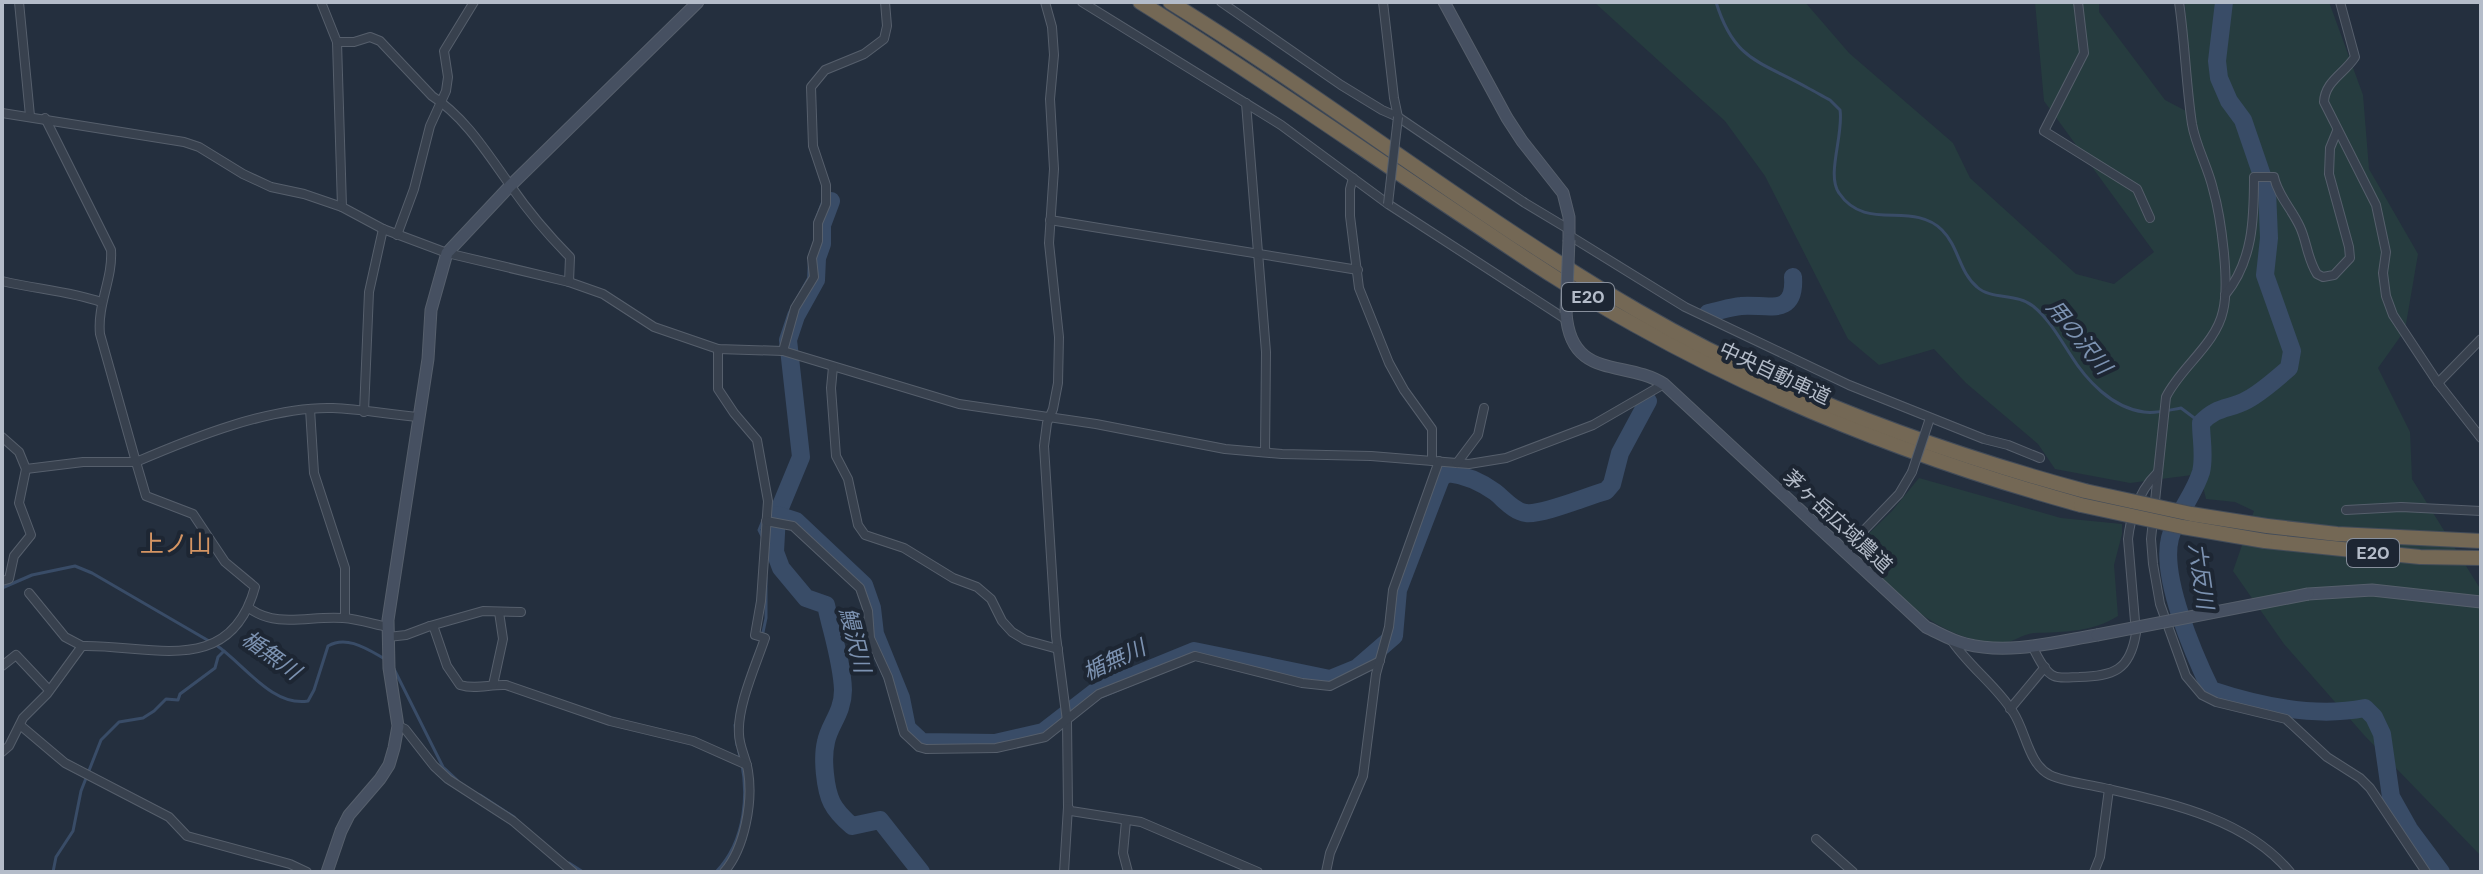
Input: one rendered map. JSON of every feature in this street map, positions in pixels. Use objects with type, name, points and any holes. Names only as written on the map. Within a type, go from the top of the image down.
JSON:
[{"type":"highway","name":"中央自動車道","points":[[1140,2],[1264,81],[1550,274],[1709,365],[1795,406],[1955,468],[2083,498],[2191,514],[2266,533],[2420,557],[2481,558]]},
{"type":"highway","name":"中央自動車道","points":[[1170,2],[1545,253],[1640,312],[1729,359],[1859,417],[2083,498]]},
{"type":"highway","name":"中央自動車道","points":[[2266,533],[2481,541]]},
{"type":"street","points":[[19,2],[30,116]]},
{"type":"street","points":[[321,2],[337,42],[342,207]]},
{"type":"street","points":[[397,235],[414,189],[430,126],[442,102],[448,77],[444,51],[474,2]]},
{"type":"street","points":[[327,872],[349,815],[389,765],[398,726],[389,668],[388,632],[428,359],[431,310],[447,253],[510,186],[698,2]]},
{"type":"street","points":[[783,351],[795,308],[814,277],[812,258],[818,241],[818,223],[826,204],[826,185],[813,146],[811,87],[825,70],[864,54],[884,39],[887,26],[885,2]]},
{"type":"street","points":[[1045,2],[1052,27],[1054,55],[1050,99],[1054,169],[1049,243],[1059,358],[1053,409],[1044,446],[1058,649],[1067,721],[1068,807],[1064,872]]},
{"type":"street","points":[[1082,2],[1246,103],[1388,204],[1566,316],[1570,235],[1563,193],[1507,118],[1444,2]]},
{"type":"street","points":[[1221,2],[1341,85],[1398,117],[1570,235],[1685,307],[1849,385],[1930,419],[2040,458]]},
{"type":"street","points":[[1383,2],[1398,117],[1388,204]]},
{"type":"street","points":[[2078,2],[2084,53],[2044,131],[2137,189],[2150,218]]},
{"type":"street","points":[[2179,2],[2192,125],[2219,217],[2225,296],[2223,313],[2216,326],[2195,360],[2173,382],[2165,404],[2151,539],[2160,604],[2186,676],[2202,695],[2216,702],[2286,719],[2327,757],[2360,778],[2379,800],[2426,872]]},
{"type":"street","points":[[2340,2],[2355,57],[2325,90],[2324,102],[2376,205],[2386,252],[2383,273],[2386,296],[2393,315],[2438,383],[2481,438]]},
{"type":"street","points":[[337,42],[354,42],[370,37],[380,41],[432,96],[442,102],[482,144],[540,225],[570,257],[569,282]]},
{"type":"street","points":[[1246,103],[1266,352],[1265,452]]},
{"type":"street","points":[[2,113],[184,142],[199,147],[271,187],[342,207],[383,229],[447,253],[569,282],[603,294],[654,327],[718,349],[783,351],[959,404],[1225,449],[1469,464],[1506,458],[1579,431],[1664,384]]},
{"type":"street","points":[[29,593],[65,637],[82,646],[128,647],[159,653],[181,652],[225,637],[249,608],[255,587],[225,562],[193,514],[146,496],[100,334],[101,302],[110,271],[111,250],[45,118]]},
{"type":"street","points":[[2225,296],[2244,267],[2254,223],[2254,177],[2274,177],[2277,191],[2297,220],[2305,249],[2317,274],[2323,277],[2334,275],[2350,258],[2329,174],[2330,148],[2337,131]]},
{"type":"street","points":[[1326,872],[1330,853],[1363,776],[1393,590],[1436,461],[1432,429],[1389,363],[1359,288],[1350,216],[1353,178]]},
{"type":"street","points":[[1050,220],[1358,270]]},
{"type":"street","points":[[364,412],[369,292],[383,229]]},
{"type":"street","points":[[2,281],[41,291],[76,293],[101,302]]},
{"type":"street","name":"茅ヶ岳広域農道","points":[[1566,316],[1577,346],[1597,364],[1643,373],[1664,384],[1909,613],[1926,627],[1965,644],[1988,648],[2032,646],[2308,594],[2363,590],[2481,602]]},
{"type":"street","points":[[2438,383],[2481,339]]},
{"type":"street","points":[[718,349],[718,389],[757,440],[767,517],[761,601],[755,635],[762,637],[738,736],[747,765],[750,790],[743,835],[724,872]]},
{"type":"street","points":[[833,367],[831,388],[836,456],[848,479],[861,531],[904,548],[953,578],[977,587],[991,599],[1002,621],[1012,632],[1025,640],[1058,649]]},
{"type":"street","points":[[26,469],[83,462],[136,462],[233,425],[310,409],[333,408],[420,417]]},
{"type":"street","points":[[1457,463],[1478,435],[1484,408]]},
{"type":"street","points":[[310,409],[314,473],[345,568],[345,618]]},
{"type":"street","points":[[1844,551],[1899,494],[1912,472],[1930,419]]},
{"type":"street","points":[[2,437],[19,452],[26,469],[19,503],[31,535],[14,556],[9,579],[2,581]]},
{"type":"street","points":[[2032,646],[2055,677],[2104,676],[2116,670],[2131,652],[2136,633],[2128,539],[2141,491],[2158,472]]},
{"type":"street","points":[[2346,510],[2401,507],[2481,511]]},
{"type":"street","points":[[767,517],[793,526],[860,588],[868,611],[870,638],[888,677],[904,733],[919,747],[996,748],[1045,737],[1099,694],[1195,656],[1302,683],[1330,686],[1381,656]]},
{"type":"street","points":[[249,608],[268,619],[345,618],[406,635],[469,614],[521,612]]},
{"type":"street","points":[[493,685],[503,639],[499,612]]},
{"type":"street","points":[[430,626],[434,628],[447,666],[460,685],[479,688],[506,685],[610,721],[693,741],[747,765]]},
{"type":"street","points":[[1950,638],[1960,655],[2010,709],[2042,769],[2051,775],[2173,803],[2202,814],[2266,850],[2290,872]]},
{"type":"street","points":[[2,752],[9,746],[23,718],[82,646]]},
{"type":"street","points":[[2,666],[16,655],[49,690]]},
{"type":"street","points":[[2010,709],[2045,667]]},
{"type":"street","points":[[20,725],[65,763],[169,817],[187,836],[290,864],[307,872]]},
{"type":"street","points":[[398,726],[405,729],[448,779],[513,821],[573,872]]},
{"type":"street","points":[[2094,872],[2100,857],[2109,789]]},
{"type":"street","points":[[1068,807],[1071,811],[1141,822],[1258,872]]},
{"type":"street","points":[[1126,821],[1123,853],[1128,872]]},
{"type":"street","points":[[1816,839],[1853,872]]},
{"type":"green space","points":[[1594,2],[1805,2],[1849,53],[1953,143],[1970,178],[2076,274],[2114,284],[2154,252],[2044,101],[2035,2],[2099,2],[2099,12],[2165,100],[2190,113],[2185,2],[2329,2],[2363,95],[2369,169],[2418,254],[2405,330],[2378,368],[2410,432],[2412,479],[2481,590],[2481,856],[2364,735],[2284,644],[2233,571],[2254,511],[2235,502],[2206,499],[2200,474],[2130,483],[2055,469],[2038,444],[1966,383],[1934,349],[1879,365],[1848,339],[1765,176],[1725,121]]},
{"type":"green space","points":[[1919,478],[2061,518],[2122,524],[2114,565],[2118,616],[2088,628],[2034,633],[1999,643],[1956,633],[1917,611],[1884,580],[1857,545],[1892,511]]},
{"type":"waterway","name":"用の沢川","points":[[1716,2],[1723,22],[1740,48],[1830,100],[1840,110],[1834,176],[1839,193],[1850,205],[1876,214],[1930,221],[1948,237],[1966,274],[1977,287],[1989,294],[2019,299],[2033,306],[2049,322],[2084,373],[2111,399],[2144,412],[2181,408],[2201,423]]},
{"type":"waterway","name":"六反川","points":[[2224,2],[2217,61],[2219,78],[2229,101],[2243,120],[2267,190],[2269,238],[2265,275],[2292,351],[2289,368],[2269,385],[2241,403],[2218,410],[2201,423],[2201,472],[2170,538],[2168,554],[2174,594],[2188,637],[2211,690],[2287,709],[2327,712],[2365,708],[2374,717],[2382,734],[2391,797],[2409,829],[2441,872]]},
{"type":"waterway","name":"鰻沢川","points":[[831,201],[822,225],[816,280],[796,316],[788,340],[801,457],[777,515],[775,552],[781,568],[806,598],[826,605],[836,648],[843,690],[824,756],[832,803],[852,826],[880,820],[921,872]]},
{"type":"waterway","name":"楯無川","points":[[1708,313],[1741,306],[1784,304],[1793,290],[1793,277]]},
{"type":"waterway","name":"楯無川","points":[[777,515],[796,521],[864,585],[872,608],[875,634],[901,698],[907,728],[922,742],[995,743],[1043,732],[1096,691],[1194,651],[1330,679],[1357,668],[1394,636],[1398,590],[1441,478],[1448,473],[1461,475],[1484,485],[1513,508],[1526,513],[1554,508],[1606,491],[1612,484],[1620,453],[1648,401]]},
{"type":"waterway","name":"楯無川","points":[[763,520],[759,530],[763,538]]},
{"type":"waterway","name":"楯無川","points":[[2,588],[32,575],[75,566],[209,641]]},
{"type":"waterway","name":"楯無川","points":[[762,637],[766,618],[766,577]]},
{"type":"waterway","name":"楯無川","points":[[216,645],[270,691],[295,701],[308,701],[328,646],[350,643],[385,659]]},
{"type":"waterway","points":[[53,872],[56,857],[73,831],[81,791],[101,740],[119,722],[143,718],[166,699],[178,700],[180,694],[215,668],[218,657],[224,651]]},
{"type":"waterway","name":"楯無川","points":[[391,663],[443,767],[457,780]]},
{"type":"waterway","name":"楯無川","points":[[735,725],[737,745]]},
{"type":"waterway","name":"楯無川","points":[[716,872],[734,846],[743,815],[744,783],[739,752]]},
{"type":"waterway","name":"楯無川","points":[[480,795],[514,817]]},
{"type":"waterway","name":"楯無川","points":[[569,863],[583,872]]},
{"type":"district","name":"上ノ山","points":[[176,543]]}]
